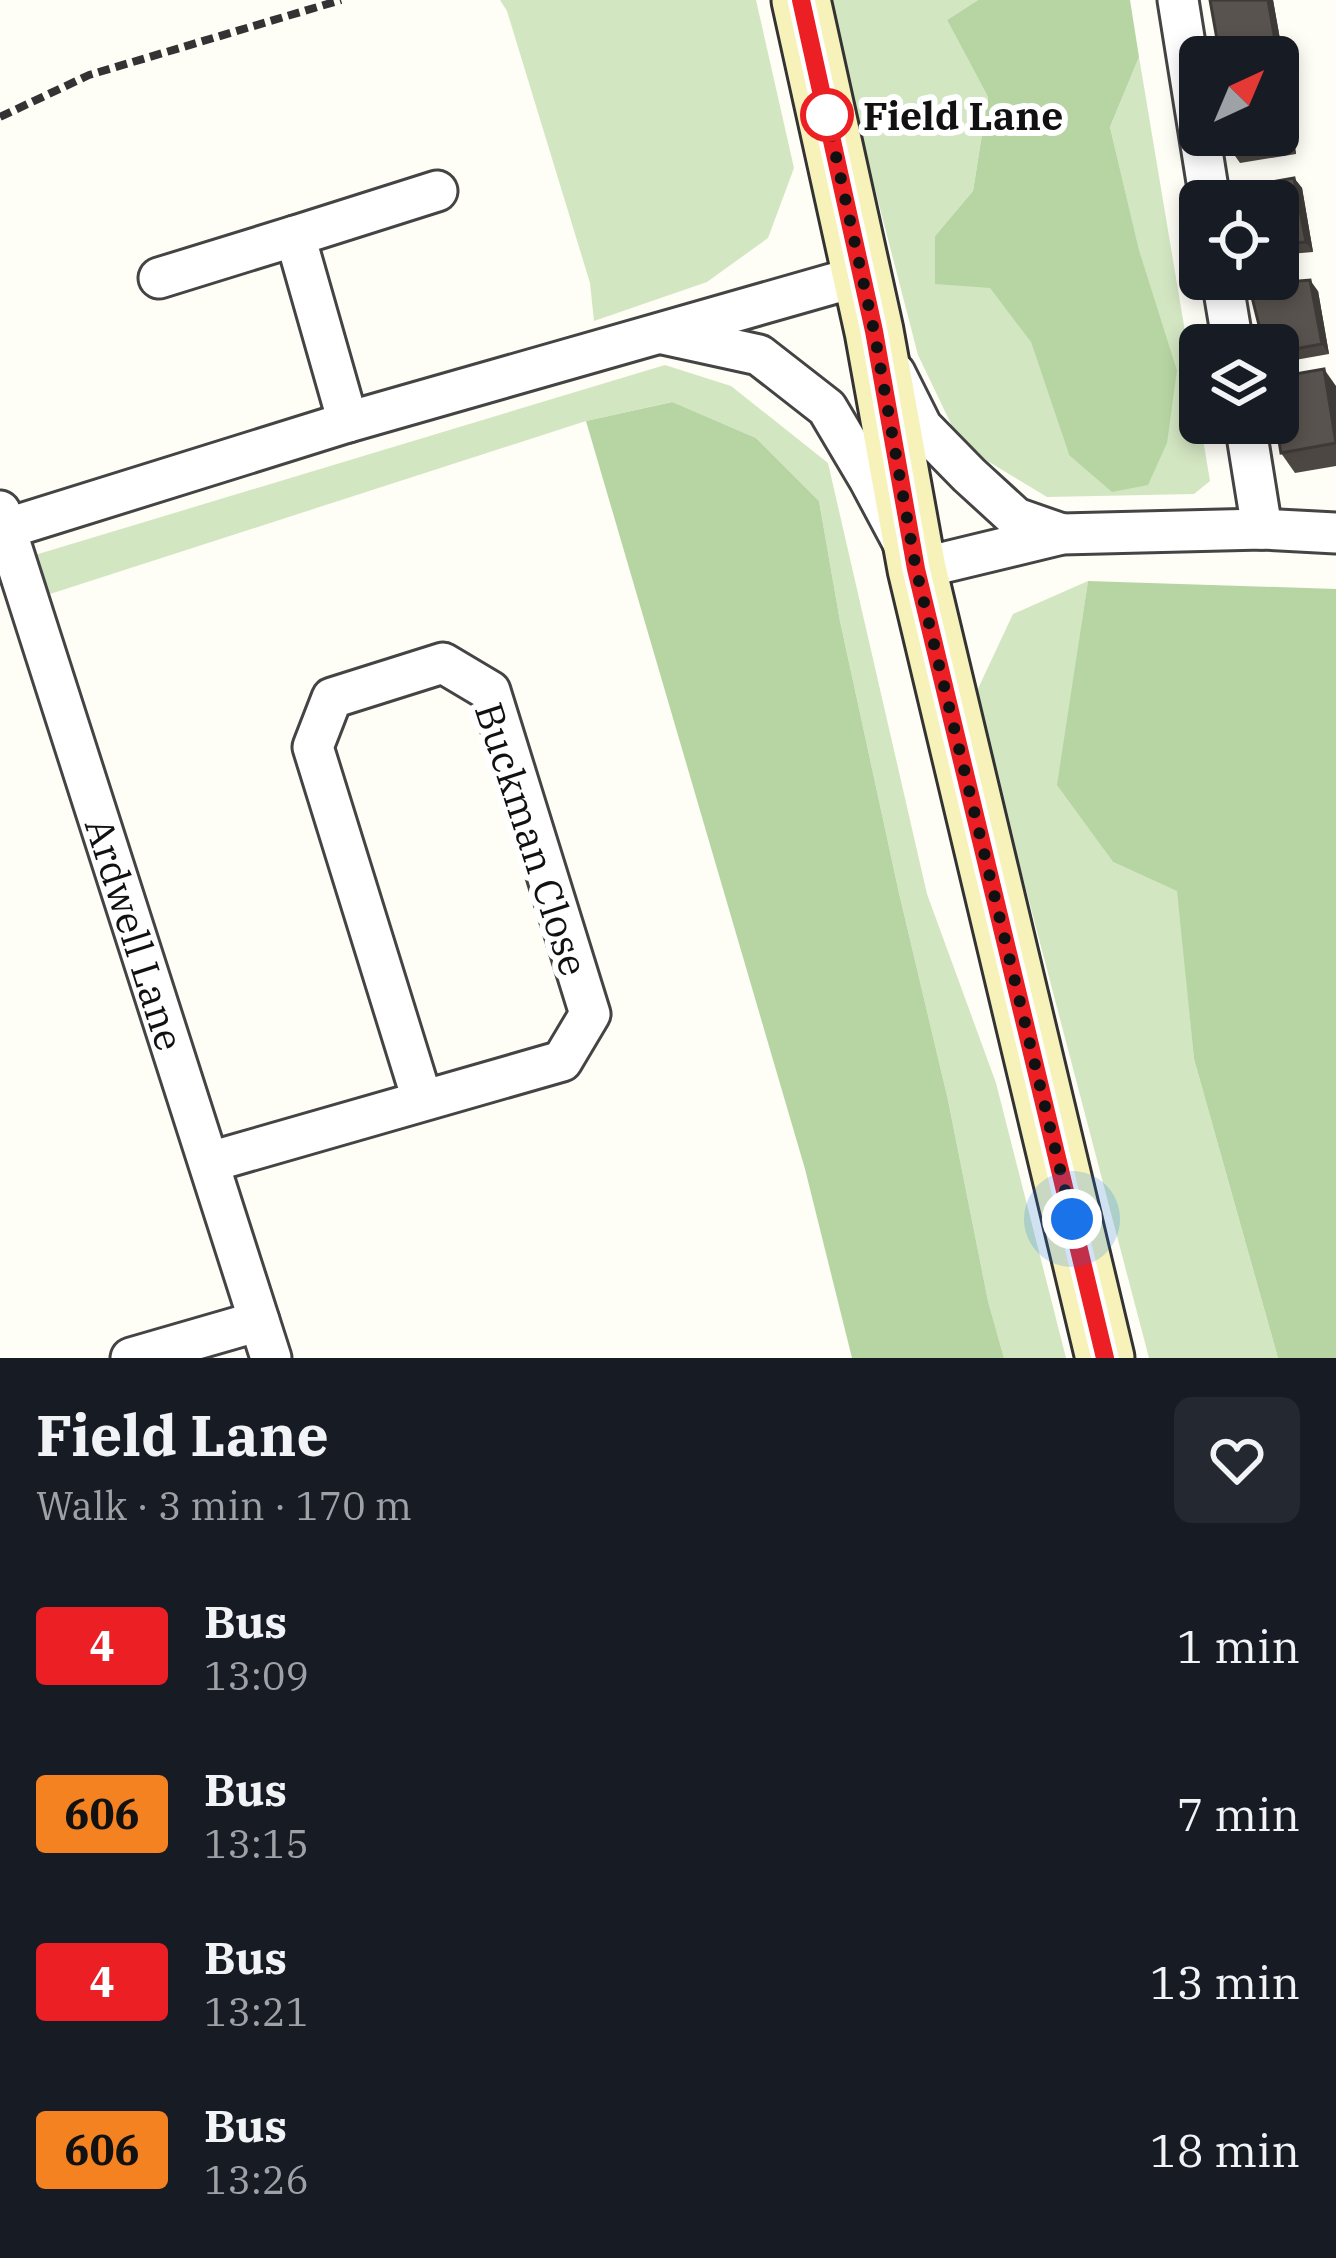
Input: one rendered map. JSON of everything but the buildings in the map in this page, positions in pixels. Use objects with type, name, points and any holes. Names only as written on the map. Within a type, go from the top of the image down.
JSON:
[{"type":"street","points":[[801,0],[863,275],[916,569],[1105,1358]]},
{"type":"street","points":[[1178,0],[1207,180]]},
{"type":"street","points":[[159,278],[437,190]]},
{"type":"street","points":[[295,236],[347,422]]},
{"type":"street","points":[[3,520],[863,275]]},
{"type":"street","points":[[874,331],[922,427],[1016,518],[1062,534]]},
{"type":"street","points":[[657,333],[759,355],[827,408],[916,569]]},
{"type":"street","points":[[1248,444],[1262,529]]},
{"type":"street","name":"Ardwell Lane","points":[[3,520],[265,1340]]},
{"type":"street","points":[[916,569],[1062,534],[1336,532]]},
{"type":"street","name":"Buckman Close","points":[[210,1162],[562,1061],[590,1014],[490,691],[442,663],[332,698],[313,747],[422,1099]]},
{"type":"street","points":[[131,1358],[265,1340]]},
{"type":"path","points":[[0,117],[89,76],[341,0]]},
{"type":"green space","points":[[500,0],[756,0],[794,168],[768,238],[707,282],[594,321],[590,283]]},
{"type":"green space","points":[[826,0],[978,0],[947,20],[988,97],[973,191],[935,236],[990,287],[1031,341],[1069,455],[1177,370],[1139,251],[1110,127],[1139,57],[1184,324],[1179,324],[1179,444],[1204,444],[1210,481],[1194,494],[1047,497],[961,445],[918,355]]},
{"type":"green space","points":[[978,0],[1130,0],[1139,57],[1110,127],[1139,250],[1177,370],[1167,443],[1148,485],[1112,492],[1069,455],[1031,342],[990,288],[935,284],[935,236],[973,191],[988,97],[947,20]]},
{"type":"green space","points":[[665,365],[731,386],[828,463],[927,894],[996,1083],[1066,1358],[1004,1358],[840,621],[819,501],[756,438],[671,402],[586,421],[50,594],[35,555]]},
{"type":"green space","points":[[672,402],[756,438],[819,501],[840,621],[1004,1358],[852,1358],[805,1169],[586,421]]},
{"type":"green space","points":[[1088,581],[1058,785],[1113,862],[1178,891],[1194,1059],[1278,1358],[1149,1358],[975,695],[1013,614]]},
{"type":"green space","points":[[1088,581],[1336,589],[1336,1358],[1278,1358],[1194,1059],[1177,891],[1113,862],[1057,785]]},
{"type":"bus line","name":"4","points":[[801,0],[874,331],[916,569],[1105,1358]]},
{"type":"place","name":"Field Lane","points":[[827,115]]},
{"type":"route","points":[[827,115],[874,331],[916,569],[1072,1219]]}]
